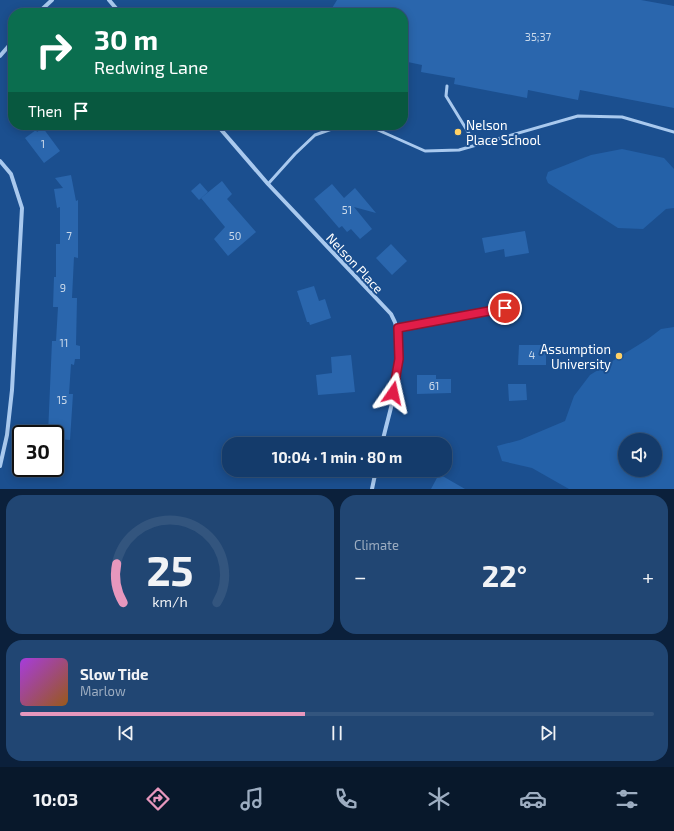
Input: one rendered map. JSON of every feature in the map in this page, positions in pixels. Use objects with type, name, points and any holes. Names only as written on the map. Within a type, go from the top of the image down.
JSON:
[{"type":"street","points":[[43,8],[52,0]]},
{"type":"street","points":[[109,0],[116,8]]},
{"type":"street","points":[[0,56],[8,47]]},
{"type":"street","name":"Nelson Place","points":[[221,130],[268,184],[390,314],[398,328]]},
{"type":"street","points":[[0,161],[11,174],[22,208],[12,390],[7,435],[0,466]]},
{"type":"street","points":[[383,437],[399,359],[398,328],[505,308]]},
{"type":"street","points":[[372,489],[375,477]]},
{"type":"lane","points":[[447,86],[446,96],[476,145]]},
{"type":"lane","points":[[378,130],[425,151],[459,150],[578,116],[622,117],[674,132]]},
{"type":"lane","points":[[268,184],[295,154],[316,135],[330,130]]},
{"type":"shaded area","points":[[622,149],[664,158],[674,169],[674,208],[666,209],[643,229],[618,228],[548,183],[546,178],[548,172],[591,155]]},
{"type":"shaded area","points":[[674,327],[674,489],[569,489],[532,468],[502,461],[497,446],[520,440],[565,421],[574,396],[590,375],[648,339],[661,329]]},
{"type":"building","points":[[337,0],[641,0],[674,6],[674,108],[580,90],[578,100],[528,90],[527,98],[454,84],[455,78],[421,72],[422,65],[408,62],[408,8],[332,8]]},
{"type":"building","points":[[36,130],[37,132],[44,130],[60,151],[44,163],[25,138]]},
{"type":"building","points":[[71,175],[76,201],[78,200],[78,258],[74,257],[72,298],[77,298],[76,345],[80,346],[80,359],[75,359],[74,365],[71,364],[69,394],[73,394],[70,440],[64,440],[64,425],[48,425],[52,341],[56,341],[58,307],[53,307],[54,277],[56,277],[56,244],[60,244],[60,207],[57,208],[54,189],[63,188],[55,178]]},
{"type":"building","points":[[222,181],[232,194],[227,199],[256,232],[228,256],[214,239],[225,227],[201,198]]},
{"type":"building","points":[[200,183],[208,192],[199,200],[191,191]]},
{"type":"building","points":[[332,184],[344,198],[355,188],[376,213],[354,207],[372,229],[360,239],[351,229],[347,232],[342,226],[339,228],[314,199]]},
{"type":"building","points":[[525,231],[529,253],[505,257],[504,249],[485,253],[482,238]]},
{"type":"building","points":[[391,244],[407,261],[392,275],[376,258]]},
{"type":"building","points":[[314,286],[319,301],[325,299],[331,318],[310,325],[309,322],[307,322],[297,291]]},
{"type":"building","points":[[519,345],[546,345],[546,365],[518,365]]},
{"type":"building","points":[[351,355],[355,392],[318,395],[316,375],[332,373],[331,357]]},
{"type":"building","points":[[417,375],[436,375],[436,379],[451,379],[451,393],[417,394]]},
{"type":"building","points":[[508,384],[526,384],[527,400],[509,401]]},
{"type":"building","points":[[437,477],[444,477],[465,489],[431,489]]},
{"type":"place","name":"Nelson Place School","points":[[458,132]]},
{"type":"place","name":"Assumption University","points":[[619,356]]},
{"type":"route","points":[[393,393],[400,349],[398,328],[505,308]]}]
